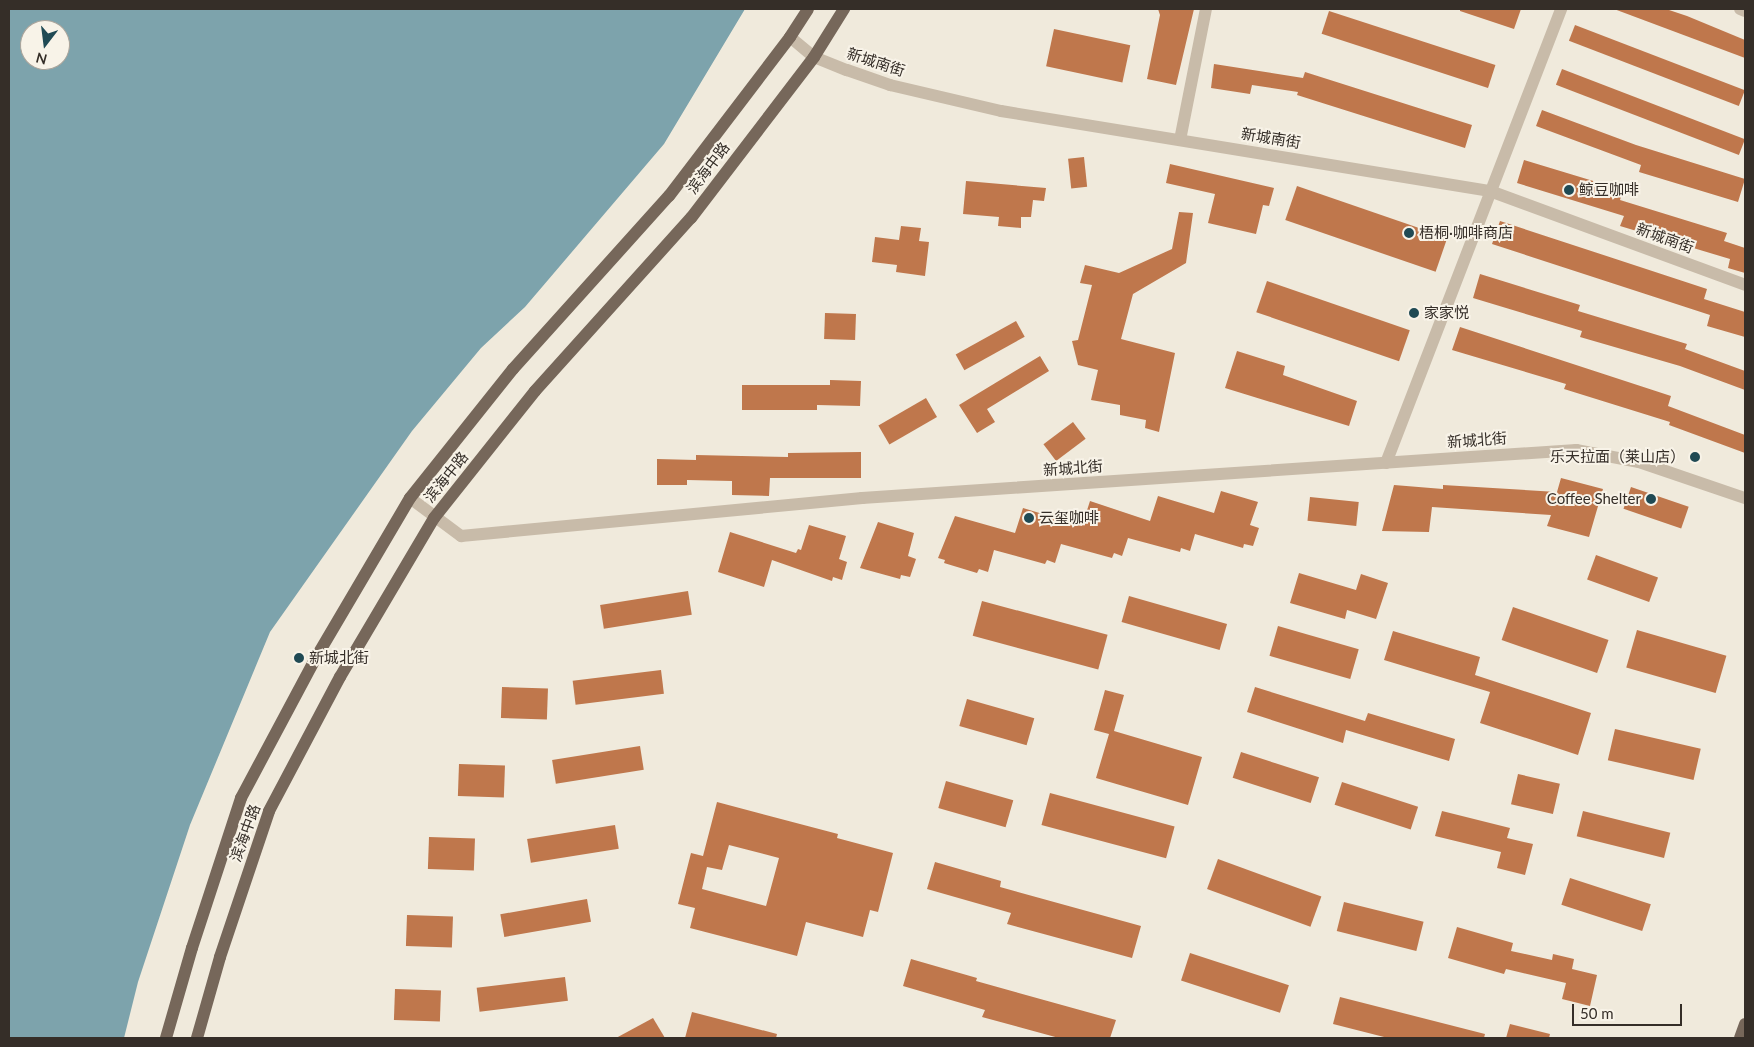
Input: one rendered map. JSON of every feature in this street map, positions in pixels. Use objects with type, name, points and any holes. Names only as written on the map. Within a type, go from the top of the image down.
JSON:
[{"type":"main road","name":"滨海中路","points":[[166,1038],[192,948],[242,798],[314,661],[410,498],[513,369],[668,196],[790,37],[808,9]]},
{"type":"main road","name":"滨海中路","points":[[197,1038],[220,957],[269,811],[340,677],[434,518],[535,391],[690,218],[814,56],[844,9]]},
{"type":"main road","points":[[1740,1038],[1745,1024]]},
{"type":"street","points":[[1180,140],[1206,9]]},
{"type":"street","points":[[1386,463],[1561,9]]},
{"type":"street","points":[[1740,9],[1745,11]]},
{"type":"street","name":"新城南街","points":[[790,37],[814,56],[890,85],[1001,111],[1490,190],[1745,285]]},
{"type":"street","name":"新城北街","points":[[410,498],[434,518],[461,536],[862,498],[1576,450],[1638,462],[1745,498]]},
{"type":"water","points":[[9,9],[745,9],[664,144],[525,307],[481,348],[412,431],[270,632],[190,825],[138,982],[124,1038],[9,1038]]},
{"type":"building","points":[[1158,9],[1194,9],[1176,85],[1147,79],[1160,15]]},
{"type":"building","points":[[1460,9],[1521,9],[1514,29],[1460,11]]},
{"type":"building","points":[[1614,9],[1666,9],[1687,16],[1745,40],[1745,58]]},
{"type":"building","points":[[1329,11],[1495,65],[1488,88],[1322,34]]},
{"type":"building","points":[[1575,25],[1745,90],[1739,106],[1569,41]]},
{"type":"building","points":[[1054,29],[1130,45],[1122,82],[1046,66]]},
{"type":"building","points":[[1214,64],[1303,78],[1305,72],[1472,125],[1465,148],[1297,95],[1298,92],[1252,85],[1250,94],[1211,88]]},
{"type":"building","points":[[1562,69],[1745,139],[1739,155],[1556,85]]},
{"type":"building","points":[[1542,110],[1636,145],[1745,179],[1738,202],[1639,172],[1641,165],[1536,126]]},
{"type":"building","points":[[1084,157],[1087,187],[1071,189],[1068,159]]},
{"type":"building","points":[[1524,160],[1623,190],[1620,200],[1727,233],[1724,241],[1745,248],[1745,273],[1728,268],[1730,259],[1620,226],[1624,216],[1517,183]]},
{"type":"building","points":[[1170,164],[1274,188],[1269,206],[1263,205],[1256,234],[1208,223],[1215,194],[1166,183]]},
{"type":"building","points":[[966,181],[1046,188],[1044,201],[1033,200],[1031,217],[1021,217],[1021,228],[998,226],[999,217],[963,214]]},
{"type":"building","points":[[1297,186],[1447,238],[1436,272],[1285,220]]},
{"type":"building","points":[[1179,212],[1193,213],[1186,263],[1133,294],[1121,339],[1175,353],[1159,432],[1145,428],[1146,420],[1120,415],[1120,405],[1091,400],[1098,370],[1078,365],[1072,341],[1078,340],[1092,285],[1080,283],[1085,265],[1119,273],[1172,249]]},
{"type":"building","points":[[1500,221],[1707,289],[1704,299],[1745,312],[1745,337],[1707,326],[1710,315],[1492,244]]},
{"type":"building","points":[[901,226],[921,228],[919,241],[929,242],[925,276],[896,272],[897,265],[872,262],[875,237],[899,240]]},
{"type":"building","points":[[1480,274],[1580,305],[1578,311],[1687,344],[1685,349],[1745,371],[1745,390],[1680,366],[1580,337],[1582,331],[1473,298]]},
{"type":"building","points":[[1267,281],[1410,330],[1399,361],[1256,312]]},
{"type":"building","points":[[825,313],[856,314],[855,340],[824,339]]},
{"type":"building","points":[[1016,321],[1025,337],[964,370],[956,354]]},
{"type":"building","points":[[1460,327],[1671,396],[1668,406],[1745,435],[1745,453],[1669,425],[1670,422],[1564,389],[1566,384],[1452,350]]},
{"type":"building","points":[[1237,351],[1285,366],[1283,375],[1357,401],[1349,426],[1225,388]]},
{"type":"building","points":[[1040,356],[1049,371],[987,409],[995,422],[977,433],[959,405]]},
{"type":"building","points":[[830,380],[861,381],[860,406],[817,405],[817,410],[742,410],[742,385],[830,385]]},
{"type":"building","points":[[926,398],[937,417],[889,445],[878,426]]},
{"type":"building","points":[[1073,422],[1086,439],[1056,461],[1043,444]]},
{"type":"building","points":[[861,452],[861,478],[770,478],[769,496],[732,495],[732,481],[687,480],[687,485],[657,485],[657,459],[696,460],[696,455],[788,457],[788,453]]},
{"type":"building","points":[[1561,478],[1603,489],[1589,537],[1547,526],[1551,515],[1432,507],[1429,532],[1382,531],[1394,485],[1443,489],[1443,485],[1557,492]]},
{"type":"building","points":[[1631,487],[1689,507],[1681,529],[1624,509]]},
{"type":"building","points":[[1221,491],[1258,502],[1250,525],[1259,528],[1253,546],[1244,544],[1243,548],[1195,534],[1190,551],[1181,548],[1180,552],[1128,538],[1122,556],[1114,553],[1112,558],[1061,544],[1055,563],[1047,560],[1045,564],[994,550],[988,572],[979,569],[977,573],[944,563],[945,560],[938,558],[955,516],[1015,533],[1023,508],[1082,526],[1090,501],[1150,521],[1158,496],[1214,513]]},
{"type":"building","points":[[1310,497],[1359,502],[1356,526],[1307,521]]},
{"type":"building","points":[[878,522],[914,533],[908,556],[916,559],[910,577],[901,575],[900,579],[860,568]]},
{"type":"building","points":[[809,525],[846,536],[839,559],[847,562],[842,580],[833,577],[832,581],[772,560],[764,587],[718,572],[730,532],[796,553],[798,549],[801,550]]},
{"type":"building","points":[[1596,555],[1658,578],[1649,602],[1587,579]]},
{"type":"building","points":[[1299,573],[1356,590],[1361,574],[1388,583],[1376,619],[1347,610],[1345,619],[1290,603]]},
{"type":"building","points":[[688,591],[692,615],[604,629],[600,605]]},
{"type":"building","points":[[1129,596],[1227,624],[1220,650],[1122,622]]},
{"type":"building","points":[[982,601],[1108,635],[1098,669],[973,636]]},
{"type":"building","points":[[1513,607],[1608,640],[1597,673],[1502,640]]},
{"type":"building","points":[[1278,626],[1359,649],[1350,679],[1269,656]]},
{"type":"building","points":[[1637,630],[1726,656],[1716,693],[1626,667]]},
{"type":"building","points":[[1393,631],[1480,657],[1475,675],[1591,713],[1578,755],[1480,723],[1490,692],[1384,660]]},
{"type":"building","points":[[661,670],[664,694],[576,705],[573,681]]},
{"type":"building","points":[[502,687],[548,689],[547,720],[501,718]]},
{"type":"building","points":[[1255,687],[1365,721],[1368,713],[1455,739],[1449,761],[1346,730],[1343,743],[1247,712]]},
{"type":"building","points":[[1105,690],[1124,695],[1114,731],[1202,757],[1188,805],[1096,778],[1109,734],[1094,730]]},
{"type":"building","points":[[967,699],[1034,718],[1027,745],[959,726]]},
{"type":"building","points":[[1615,729],[1701,749],[1694,780],[1608,760]]},
{"type":"building","points":[[640,746],[644,770],[556,784],[552,760]]},
{"type":"building","points":[[1241,752],[1319,777],[1311,803],[1233,778]]},
{"type":"building","points":[[459,764],[505,766],[504,798],[458,796]]},
{"type":"building","points":[[1518,774],[1560,784],[1553,814],[1511,804]]},
{"type":"building","points":[[946,781],[1013,800],[1006,827],[938,808]]},
{"type":"building","points":[[1342,782],[1418,807],[1411,830],[1335,805]]},
{"type":"building","points":[[1050,793],[1175,826],[1166,858],[1041,825]]},
{"type":"building","points":[[717,802],[838,834],[837,838],[893,853],[878,912],[870,910],[863,937],[806,922],[797,956],[690,928],[695,908],[678,904],[691,853],[703,856]],"holes":[[[729,845],[779,858],[766,906],[702,889],[707,867],[722,870]]]},
{"type":"building","points":[[1442,811],[1510,828],[1507,838],[1533,844],[1525,875],[1497,868],[1501,852],[1435,836]]},
{"type":"building","points":[[1583,811],[1670,833],[1664,858],[1577,836]]},
{"type":"building","points":[[615,825],[619,849],[531,863],[527,839]]},
{"type":"building","points":[[429,837],[475,839],[474,871],[428,869]]},
{"type":"building","points":[[1218,859],[1321,897],[1310,927],[1207,889]]},
{"type":"building","points":[[935,862],[1001,881],[1000,887],[1141,926],[1132,958],[1007,924],[1011,913],[927,889]]},
{"type":"building","points":[[1570,878],[1651,904],[1642,931],[1561,905]]},
{"type":"building","points":[[587,899],[591,922],[504,937],[500,914]]},
{"type":"building","points":[[1344,902],[1424,922],[1416,951],[1337,931]]},
{"type":"building","points":[[407,915],[453,917],[452,948],[406,946]]},
{"type":"building","points":[[1457,927],[1513,943],[1511,951],[1552,960],[1553,954],[1574,959],[1572,969],[1597,975],[1590,1006],[1562,999],[1566,983],[1506,969],[1504,974],[1448,958]]},
{"type":"building","points":[[1190,953],[1289,985],[1280,1013],[1181,981]]},
{"type":"building","points":[[911,959],[977,978],[976,981],[1116,1020],[1110,1038],[1059,1038],[982,1017],[985,1010],[903,986]]},
{"type":"building","points":[[565,977],[568,1001],[480,1012],[477,988]]},
{"type":"building","points":[[395,989],[441,991],[440,1022],[394,1020]]},
{"type":"building","points":[[1340,997],[1485,1034],[1484,1038],[1388,1038],[1333,1024]]},
{"type":"building","points":[[692,1012],[777,1034],[776,1038],[685,1038]]},
{"type":"building","points":[[653,1018],[665,1038],[616,1038]]},
{"type":"building","points":[[1510,1024],[1550,1034],[1549,1038],[1506,1038]]},
{"type":"place","name":"鲸豆咖啡","points":[[1569,190]]},
{"type":"place","name":"梧桐·咖啡商店","points":[[1409,233]]},
{"type":"place","name":"家家悦","points":[[1414,313]]},
{"type":"place","name":"乐天拉面（莱山店）","points":[[1695,457]]},
{"type":"place","name":"Coffee Shelter","points":[[1651,499]]},
{"type":"place","name":"云玺咖啡","points":[[1029,518]]},
{"type":"place","name":"新城北街","points":[[299,658]]}]
